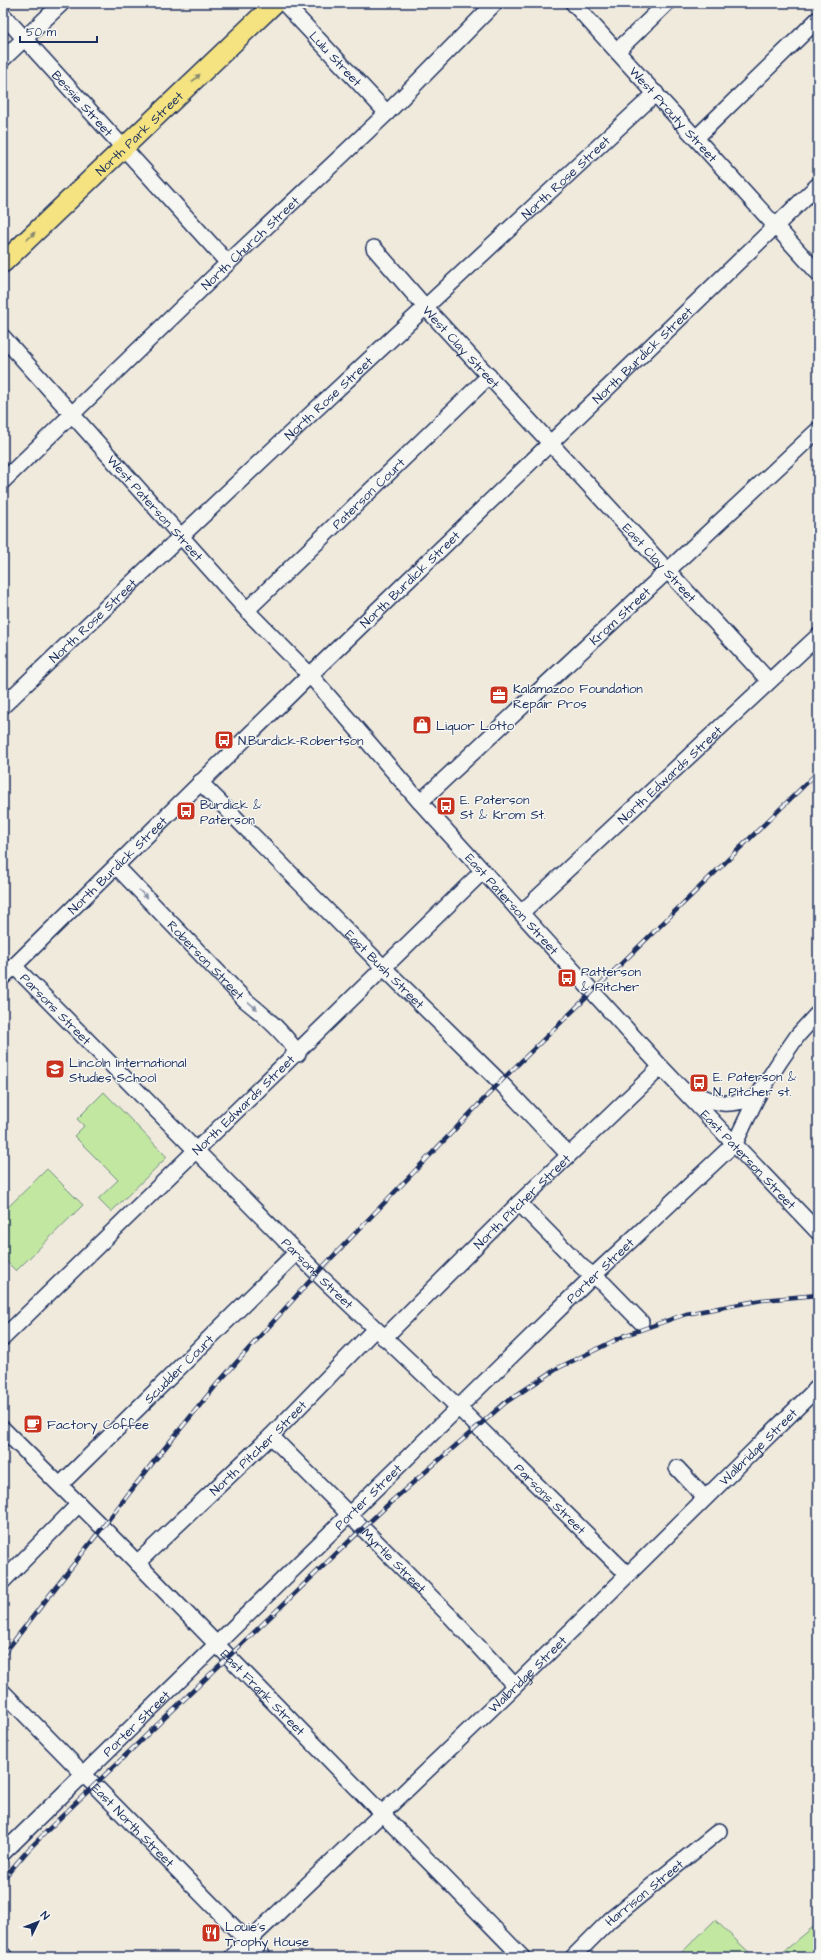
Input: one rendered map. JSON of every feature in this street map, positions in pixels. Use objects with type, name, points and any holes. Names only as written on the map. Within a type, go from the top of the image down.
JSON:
[{"type":"main road","name":"North Park Street","points":[[3,263],[275,3]]},
{"type":"street","points":[[3,59],[62,3]]},
{"type":"street","name":"Lulu Street","points":[[284,3],[387,113]]},
{"type":"street","name":"North Church Street","points":[[3,481],[228,263],[387,113],[494,3]]},
{"type":"street","name":"West Prouty Street","points":[[573,3],[818,272]]},
{"type":"street","points":[[617,51],[667,3]]},
{"type":"street","name":"Bessie Street","points":[[3,15],[122,148],[228,263]]},
{"type":"street","points":[[696,137],[818,19]]},
{"type":"street","name":"North Rose Street","points":[[3,706],[66,644],[181,536],[656,93]]},
{"type":"street","name":"North Burdick Street","points":[[3,977],[310,675],[818,185]]},
{"type":"street","name":"West Clay Street","points":[[374,248],[426,308],[551,443]]},
{"type":"street","name":"West Paterson Street","points":[[3,337],[181,536],[310,675]]},
{"type":"street","name":"Paterson Court","points":[[248,609],[489,376]]},
{"type":"street","name":"Krom Street","points":[[420,802],[818,430]]},
{"type":"street","name":"East Clay Street","points":[[551,443],[769,681]]},
{"type":"street","name":"North Edwards Street","points":[[521,913],[818,636]]},
{"type":"street","name":"East Paterson Street","points":[[310,675],[420,802],[661,1067],[735,1143],[818,1232]]},
{"type":"street","name":"East Bush Street","points":[[200,782],[384,968],[500,1082],[569,1156]]},
{"type":"street","name":"Roberson Street","points":[[116,866],[246,1000],[265,1016],[288,1040],[298,1054]]},
{"type":"street","name":"North Edwards Street","points":[[3,1338],[195,1151],[298,1054],[483,871]]},
{"type":"street","name":"Parsons Street","points":[[14,966],[195,1151],[627,1574]]},
{"type":"street","points":[[735,1143],[757,1097],[798,1035],[818,1014]]},
{"type":"street","name":"North Pitcher Street","points":[[137,1563],[569,1156],[661,1067]]},
{"type":"street","points":[[680,1086],[710,1102],[738,1103],[757,1097]]},
{"type":"street","name":"Porter Street","points":[[3,1853],[594,1276],[735,1143]]},
{"type":"street","points":[[519,1203],[582,1267],[594,1276],[641,1322]]},
{"type":"street","name":"Scudder Court","points":[[60,1485],[297,1252]]},
{"type":"street","name":"Walbridge Street","points":[[232,1957],[515,1686],[627,1574],[818,1388]]},
{"type":"street","name":"East Frank Street","points":[[3,1429],[137,1563],[522,1957]]},
{"type":"street","name":"Myrtle Street","points":[[271,1436],[350,1515],[515,1686]]},
{"type":"street","points":[[677,1468],[705,1498]]},
{"type":"street","points":[[3,1581],[79,1504]]},
{"type":"street","name":"East North Street","points":[[3,1692],[263,1957]]},
{"type":"street","name":"Harrison Street","points":[[573,1957],[610,1920],[719,1831]]},
{"type":"green space","points":[[104,1092],[167,1157],[111,1212],[98,1199],[118,1180],[74,1136],[84,1126],[77,1119]]},
{"type":"green space","points":[[47,1169],[83,1205],[16,1271],[3,1258],[3,1212]]},
{"type":"green space","points":[[715,1920],[754,1957],[677,1957]]},
{"type":"green space","points":[[818,1923],[818,1957],[777,1957]]},
{"type":"railway","points":[[3,1655],[155,1460],[218,1383],[317,1273],[507,1075],[818,772]]},
{"type":"railway","points":[[3,1879],[29,1849],[60,1818],[363,1528],[506,1402],[558,1368],[626,1335],[686,1314],[762,1300],[818,1295]]},
{"type":"place","name":"Kalamazoo Foundation Repair Pros","points":[[499,695]]},
{"type":"place","name":"Liquor Lotto","points":[[422,725]]},
{"type":"place","name":"N.Burdick-Robertson","points":[[224,740]]},
{"type":"place","name":"E. Paterson St & Krom St.","points":[[446,806]]},
{"type":"place","name":"Burdick & Paterson","points":[[186,811]]},
{"type":"place","name":"Patterson & Pitcher","points":[[567,978]]},
{"type":"place","name":"Lincoln International Studies School","points":[[55,1069]]},
{"type":"place","name":"E. Paterson & N. Pitcher st.","points":[[699,1083]]},
{"type":"place","name":"Factory Coffee","points":[[33,1424]]},
{"type":"place","name":"Louie's Trophy House","points":[[211,1933]]}]
